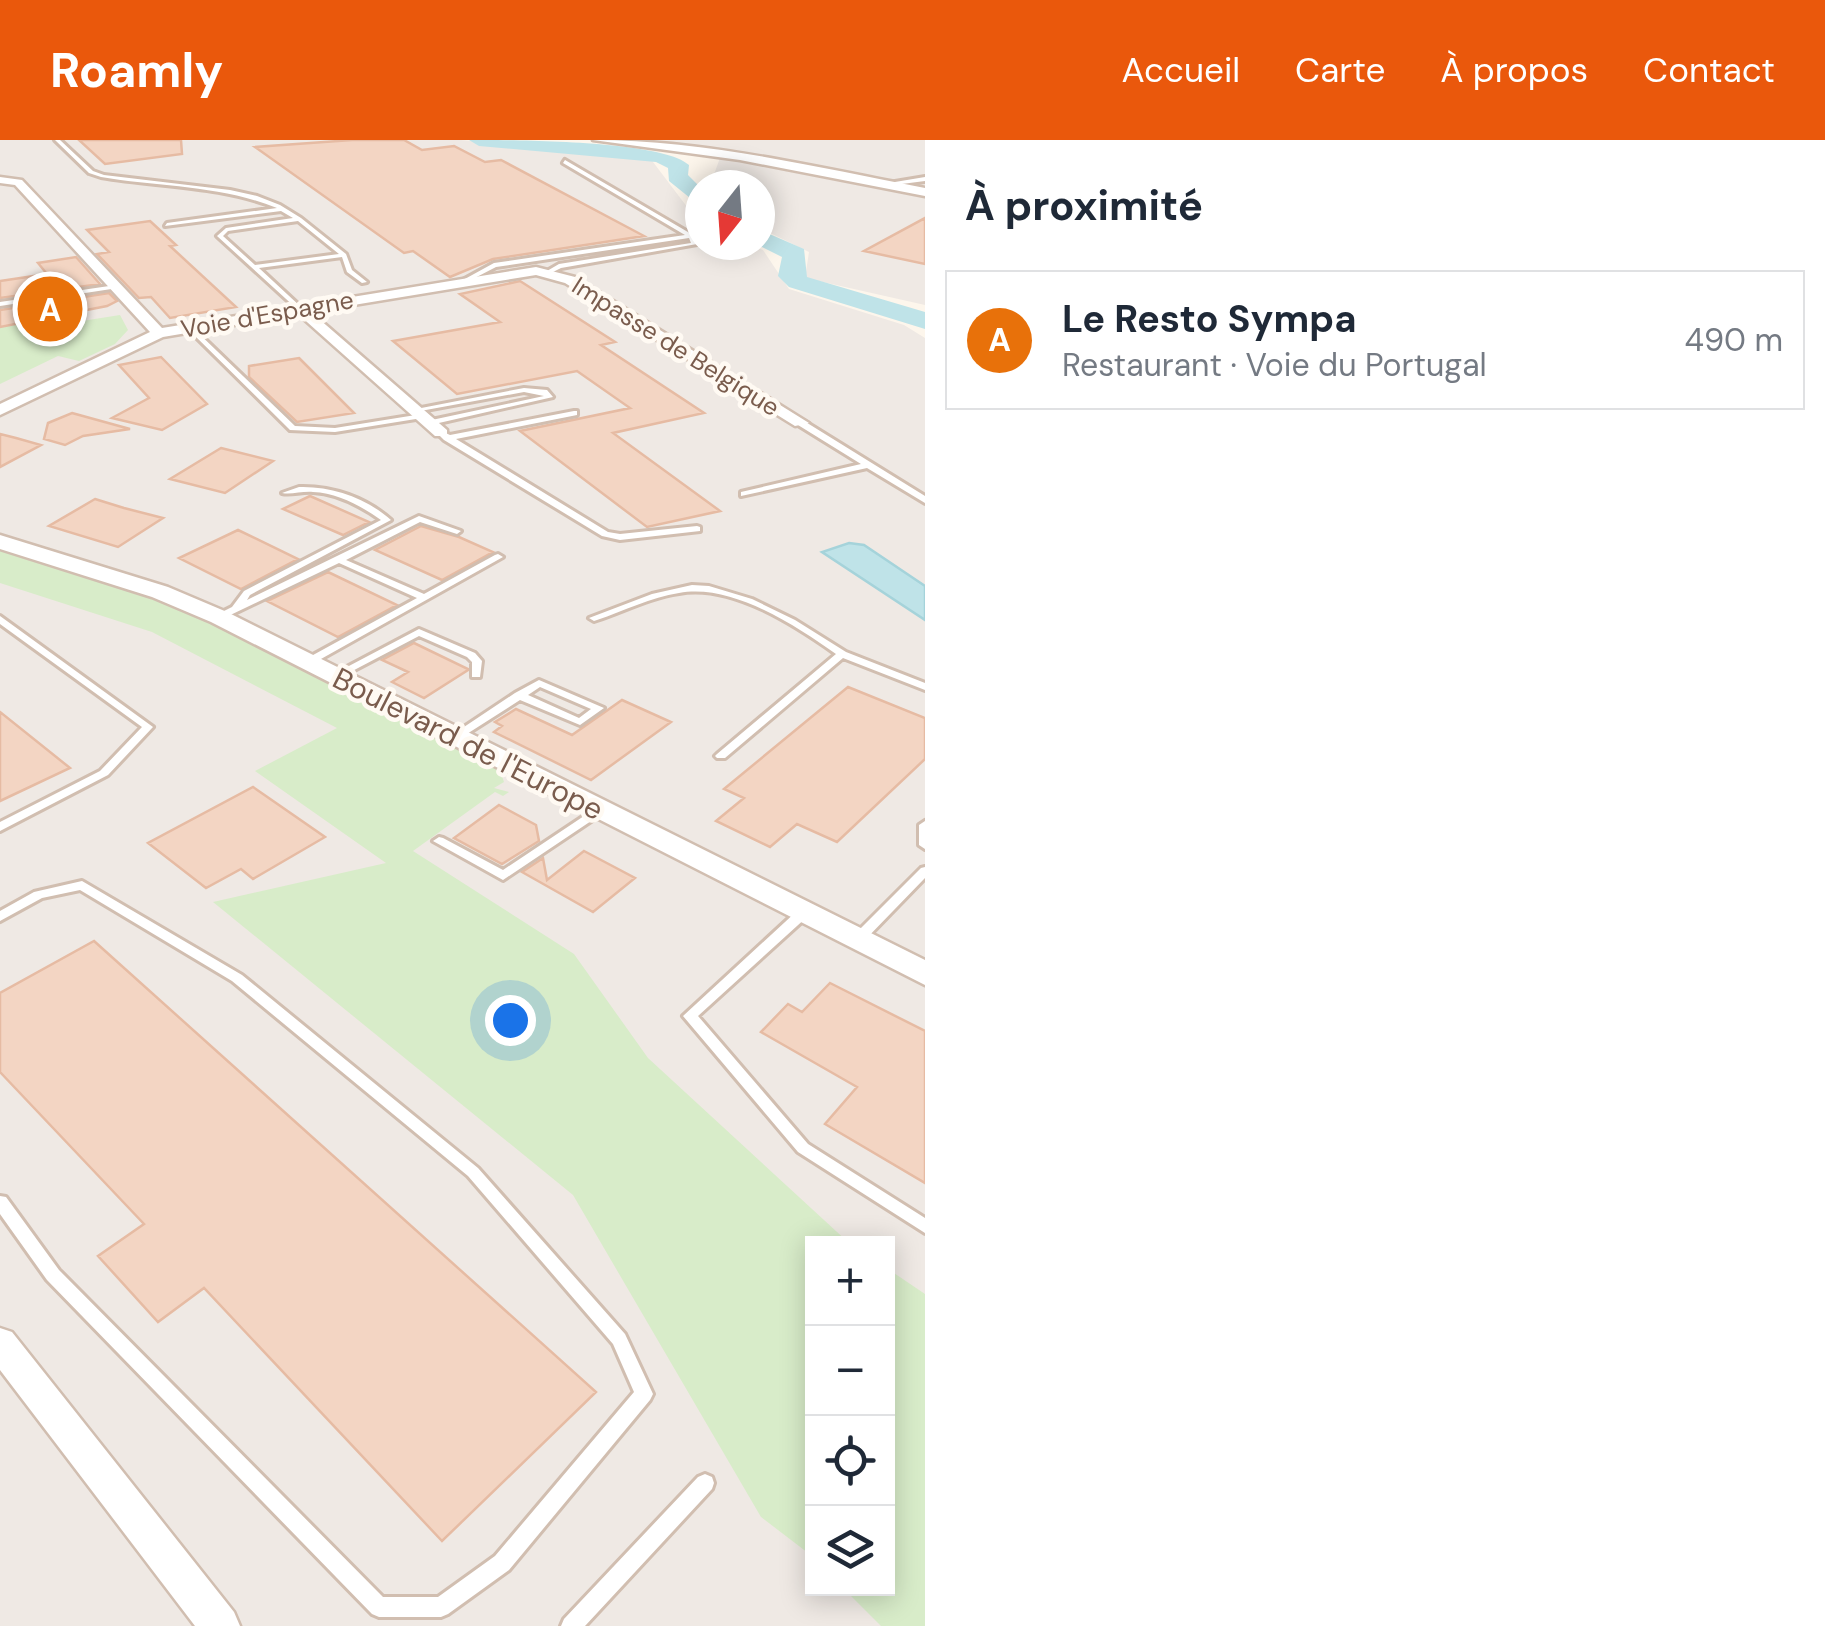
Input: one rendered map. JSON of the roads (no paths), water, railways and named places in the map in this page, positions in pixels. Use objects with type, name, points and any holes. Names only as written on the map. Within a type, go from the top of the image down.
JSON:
[{"type":"street","points":[[598,140],[674,147]]},
{"type":"street","points":[[625,140],[925,192]]},
{"type":"street","points":[[0,180],[18,182],[159,333]]},
{"type":"street","name":"Voie d'Espagne","points":[[0,410],[159,333],[522,271],[549,272]]},
{"type":"street","name":"Impasse de Belgique","points":[[549,272],[801,423]]},
{"type":"street","points":[[299,308],[431,424]]},
{"type":"street","name":"Boulevard de l'Europe","points":[[0,542],[228,612],[308,662],[925,974]]},
{"type":"street","points":[[0,1343],[220,1626]]},
{"type":"lane","points":[[57,140],[91,172],[103,176],[242,195],[284,208],[344,254],[349,271],[364,282]]},
{"type":"lane","points":[[564,162],[685,233]]},
{"type":"lane","points":[[886,184],[925,180]]},
{"type":"lane","points":[[167,225],[284,208]]},
{"type":"lane","points":[[299,219],[220,233],[299,308]]},
{"type":"lane","points":[[465,281],[494,265],[685,237]]},
{"type":"lane","points":[[549,272],[559,266],[685,245]]},
{"type":"lane","points":[[254,268],[344,254]]},
{"type":"lane","points":[[0,304],[116,287]]},
{"type":"lane","points":[[189,327],[293,428],[335,430],[574,413]]},
{"type":"lane","points":[[524,390],[544,392],[549,398],[431,424],[524,390]]},
{"type":"lane","points":[[801,423],[925,500]]},
{"type":"lane","points":[[431,424],[605,534],[697,528]]},
{"type":"lane","points":[[744,494],[868,466]]},
{"type":"lane","points":[[228,612],[247,593],[387,520],[314,486],[286,493]]},
{"type":"lane","points":[[228,612],[276,594],[418,519],[457,530]]},
{"type":"lane","points":[[308,662],[498,557]]},
{"type":"lane","points":[[339,560],[425,598]]},
{"type":"lane","points":[[594,618],[682,590],[706,588],[789,618],[842,654],[925,686]]},
{"type":"lane","points":[[0,619],[148,727],[104,773],[0,828]]},
{"type":"lane","points":[[335,676],[419,632],[471,655],[478,661],[476,675]]},
{"type":"lane","points":[[721,756],[842,654]]},
{"type":"lane","points":[[455,737],[519,695],[544,682],[599,708],[580,722],[519,695]]},
{"type":"lane","points":[[439,841],[503,876],[598,810]]},
{"type":"lane","points":[[925,825],[925,845]]},
{"type":"lane","points":[[858,940],[925,871]]},
{"type":"lane","points":[[0,918],[38,895],[82,885],[237,978],[473,1172],[620,1339],[644,1394],[502,1562],[441,1607],[379,1607],[53,1275],[0,1202]]},
{"type":"lane","points":[[803,913],[690,1016],[803,1148],[925,1226]]},
{"type":"lane","points":[[571,1626],[705,1484]]},
{"type":"water","points":[[849,543],[864,545],[925,586],[925,620],[822,552]]},
{"type":"waterway","points":[[479,140],[660,156],[679,165],[677,176],[685,184]]},
{"type":"waterway","points":[[775,244],[795,254],[791,276],[798,282],[925,321]]},
{"type":"place","name":"Le Resto Sympa","points":[[50,309]]}]
